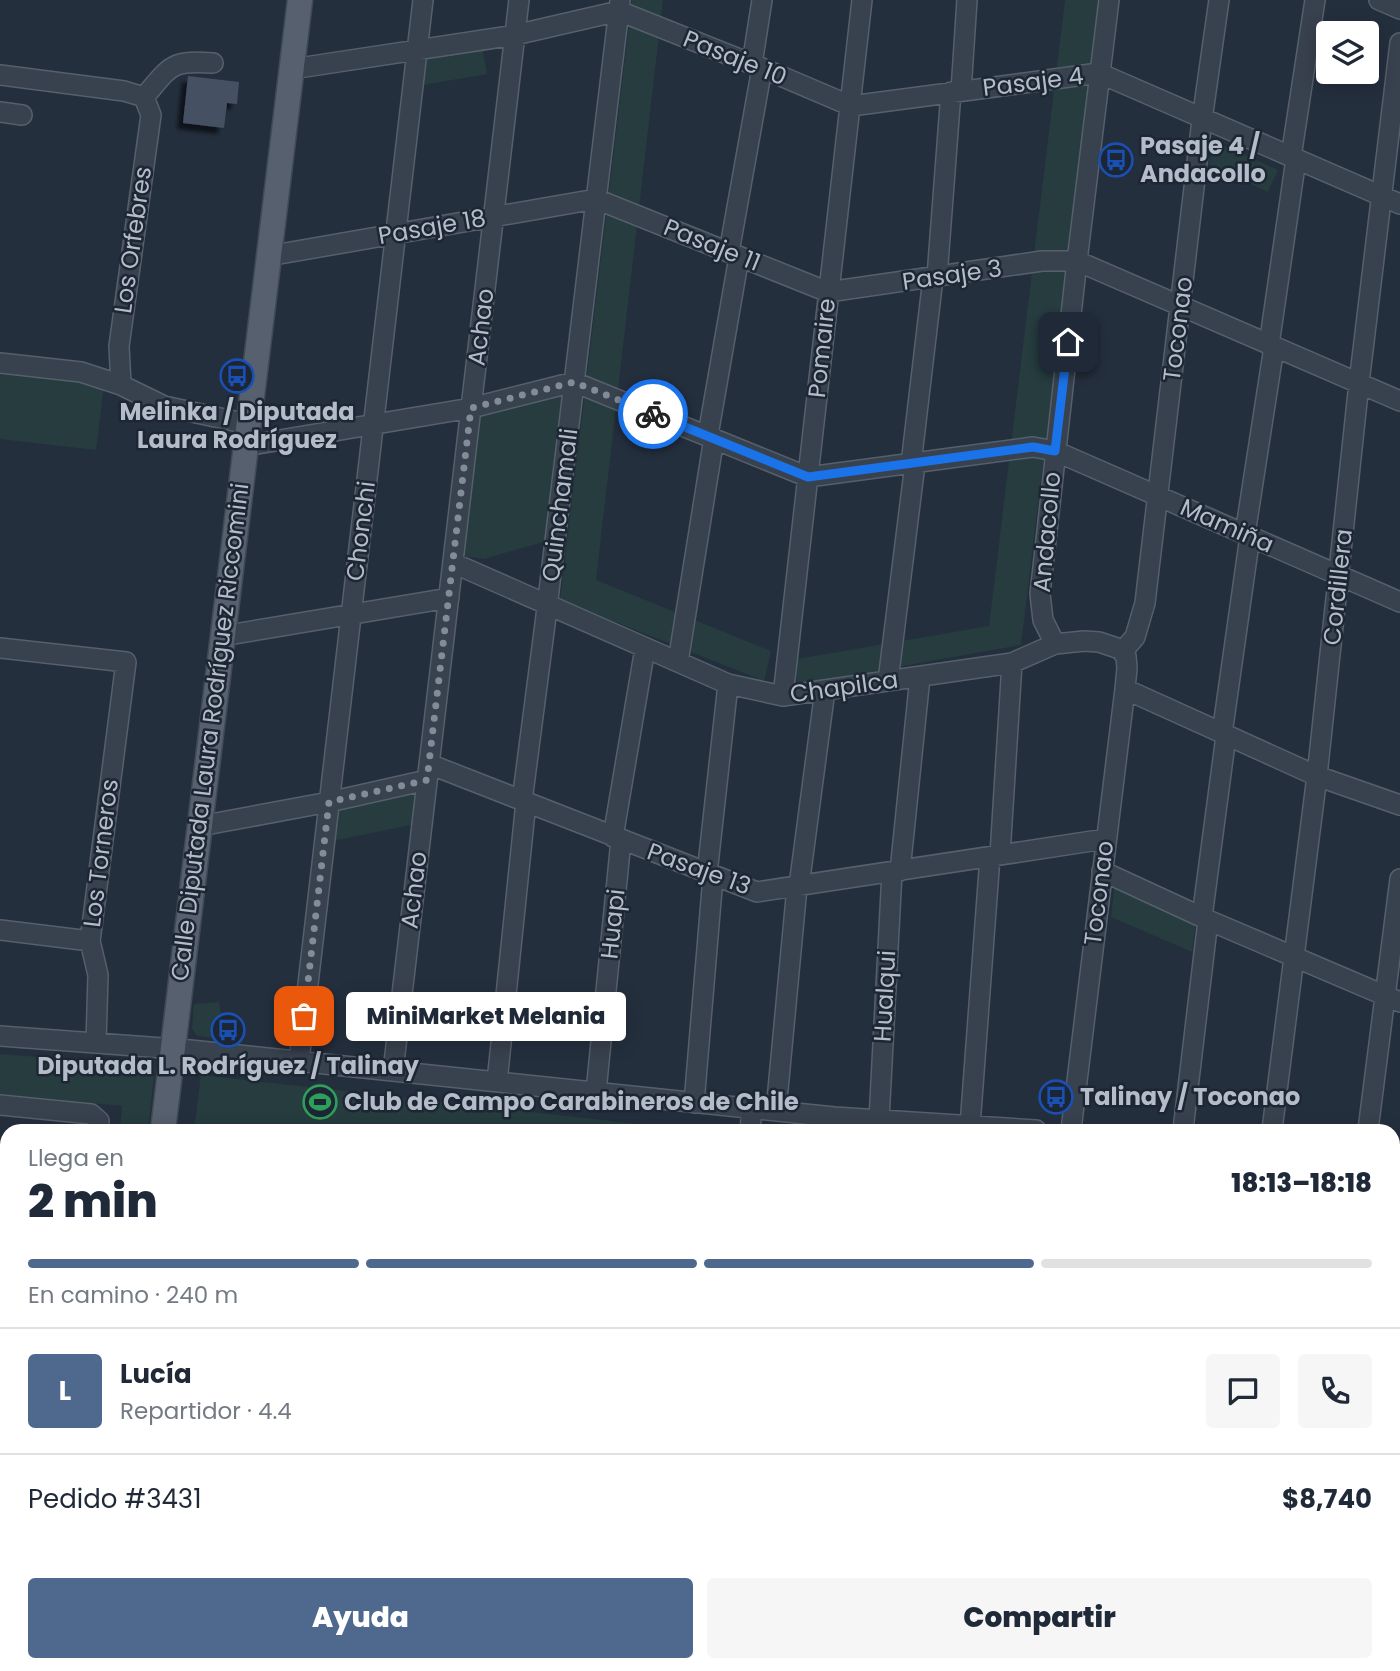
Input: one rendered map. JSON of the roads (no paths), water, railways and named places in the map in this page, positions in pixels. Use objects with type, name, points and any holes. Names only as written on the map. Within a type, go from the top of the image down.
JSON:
[{"type":"main road","name":"Calle Diputada Laura Rodríguez Riccomini","points":[[164,1124],[300,0]]},
{"type":"street","name":"Chonchi","points":[[299,1061],[424,0]]},
{"type":"street","name":"Achao","points":[[393,1071],[519,0]]},
{"type":"street","points":[[678,662],[711,436],[757,66],[762,0]]},
{"type":"street","name":"Pomaire","points":[[783,696],[862,0]]},
{"type":"street","points":[[888,681],[967,0]]},
{"type":"street","name":"Andacollo","points":[[1055,644],[1043,620],[1040,594],[1108,0]]},
{"type":"street","name":"Toconao","points":[[1072,1124],[1125,689],[1127,668],[1124,654],[1135,637],[1145,603],[1202,120],[1219,0]]},
{"type":"street","points":[[1184,1124],[1224,735],[1293,158],[1315,0]]},
{"type":"street","points":[[1379,0],[1400,9]]},
{"type":"street","points":[[292,69],[515,35],[620,6]]},
{"type":"street","name":"Pasaje 10","points":[[620,6],[851,106]]},
{"type":"street","name":"Quinchamali","points":[[498,1082],[524,801],[620,6]]},
{"type":"street","name":"Cordillera","points":[[1273,1124],[1317,776],[1359,383],[1392,200],[1400,43]]},
{"type":"street","points":[[0,75],[124,91],[144,97],[169,69],[177,64],[213,63]]},
{"type":"street","name":"Pasaje 4","points":[[851,106],[1100,74],[1392,200]]},
{"type":"street","name":"Los Orfebres","points":[[121,385],[119,346],[151,115],[144,97]]},
{"type":"street","points":[[0,113],[22,115]]},
{"type":"street","name":"Pasaje 18","points":[[268,256],[596,199]]},
{"type":"street","name":"Pasaje 11","points":[[596,199],[828,292]]},
{"type":"street","name":"Pasaje 3","points":[[828,292],[1042,261],[1077,261]]},
{"type":"street","points":[[1077,261],[1400,401]]},
{"type":"street","points":[[0,363],[81,372],[121,385],[164,406],[246,435],[374,425],[471,408],[574,382],[808,477],[1033,447],[1055,451]]},
{"type":"street","name":"Mamiña","points":[[1055,451],[1400,602]]},
{"type":"street","name":"Chapilca","points":[[453,564],[728,684],[783,696],[1012,663],[1055,644],[1100,642],[1120,649],[1124,654]]},
{"type":"street","points":[[222,636],[449,598]]},
{"type":"street","name":"Los Torneros","points":[[0,648],[126,662],[90,942],[98,975],[96,1043]]},
{"type":"street","name":"Huapi","points":[[596,1092],[617,838],[645,648]]},
{"type":"street","points":[[970,1124],[1012,663]]},
{"type":"street","name":"Hualqui","points":[[879,1120],[896,872],[920,677]]},
{"type":"street","points":[[694,1102],[710,875],[728,684]]},
{"type":"street","points":[[1125,689],[1317,776],[1400,805]]},
{"type":"street","points":[[776,1111],[798,887],[825,690]]},
{"type":"street","points":[[200,826],[329,802],[428,772]]},
{"type":"street","name":"Pasaje 13","points":[[428,772],[524,801],[757,892],[1105,839]]},
{"type":"street","points":[[1102,871],[1393,998]]},
{"type":"street","points":[[1369,1124],[1393,998],[1400,879]]},
{"type":"street","points":[[0,930],[90,942]]},
{"type":"street","points":[[0,1036],[171,1048],[752,1108],[832,1124],[879,1120],[940,1124]]},
{"type":"street","points":[[0,1105],[91,1114],[98,1124]]},
{"type":"street","points":[[751,1124],[752,1108]]},
{"type":"place","name":"Pasaje 4 / Andacollo","points":[[1116,160]]},
{"type":"place","name":"Melinka / Diputada Laura Rodríguez","points":[[237,376]]},
{"type":"place","name":"MiniMarket Melania","points":[[304,1016]]},
{"type":"place","name":"Diputada L. Rodríguez / Talinay","points":[[228,1030]]},
{"type":"place","name":"Talinay / Toconao","points":[[1056,1097]]},
{"type":"place","name":"Club de Campo Carabineros de Chile","points":[[320,1102]]}]
